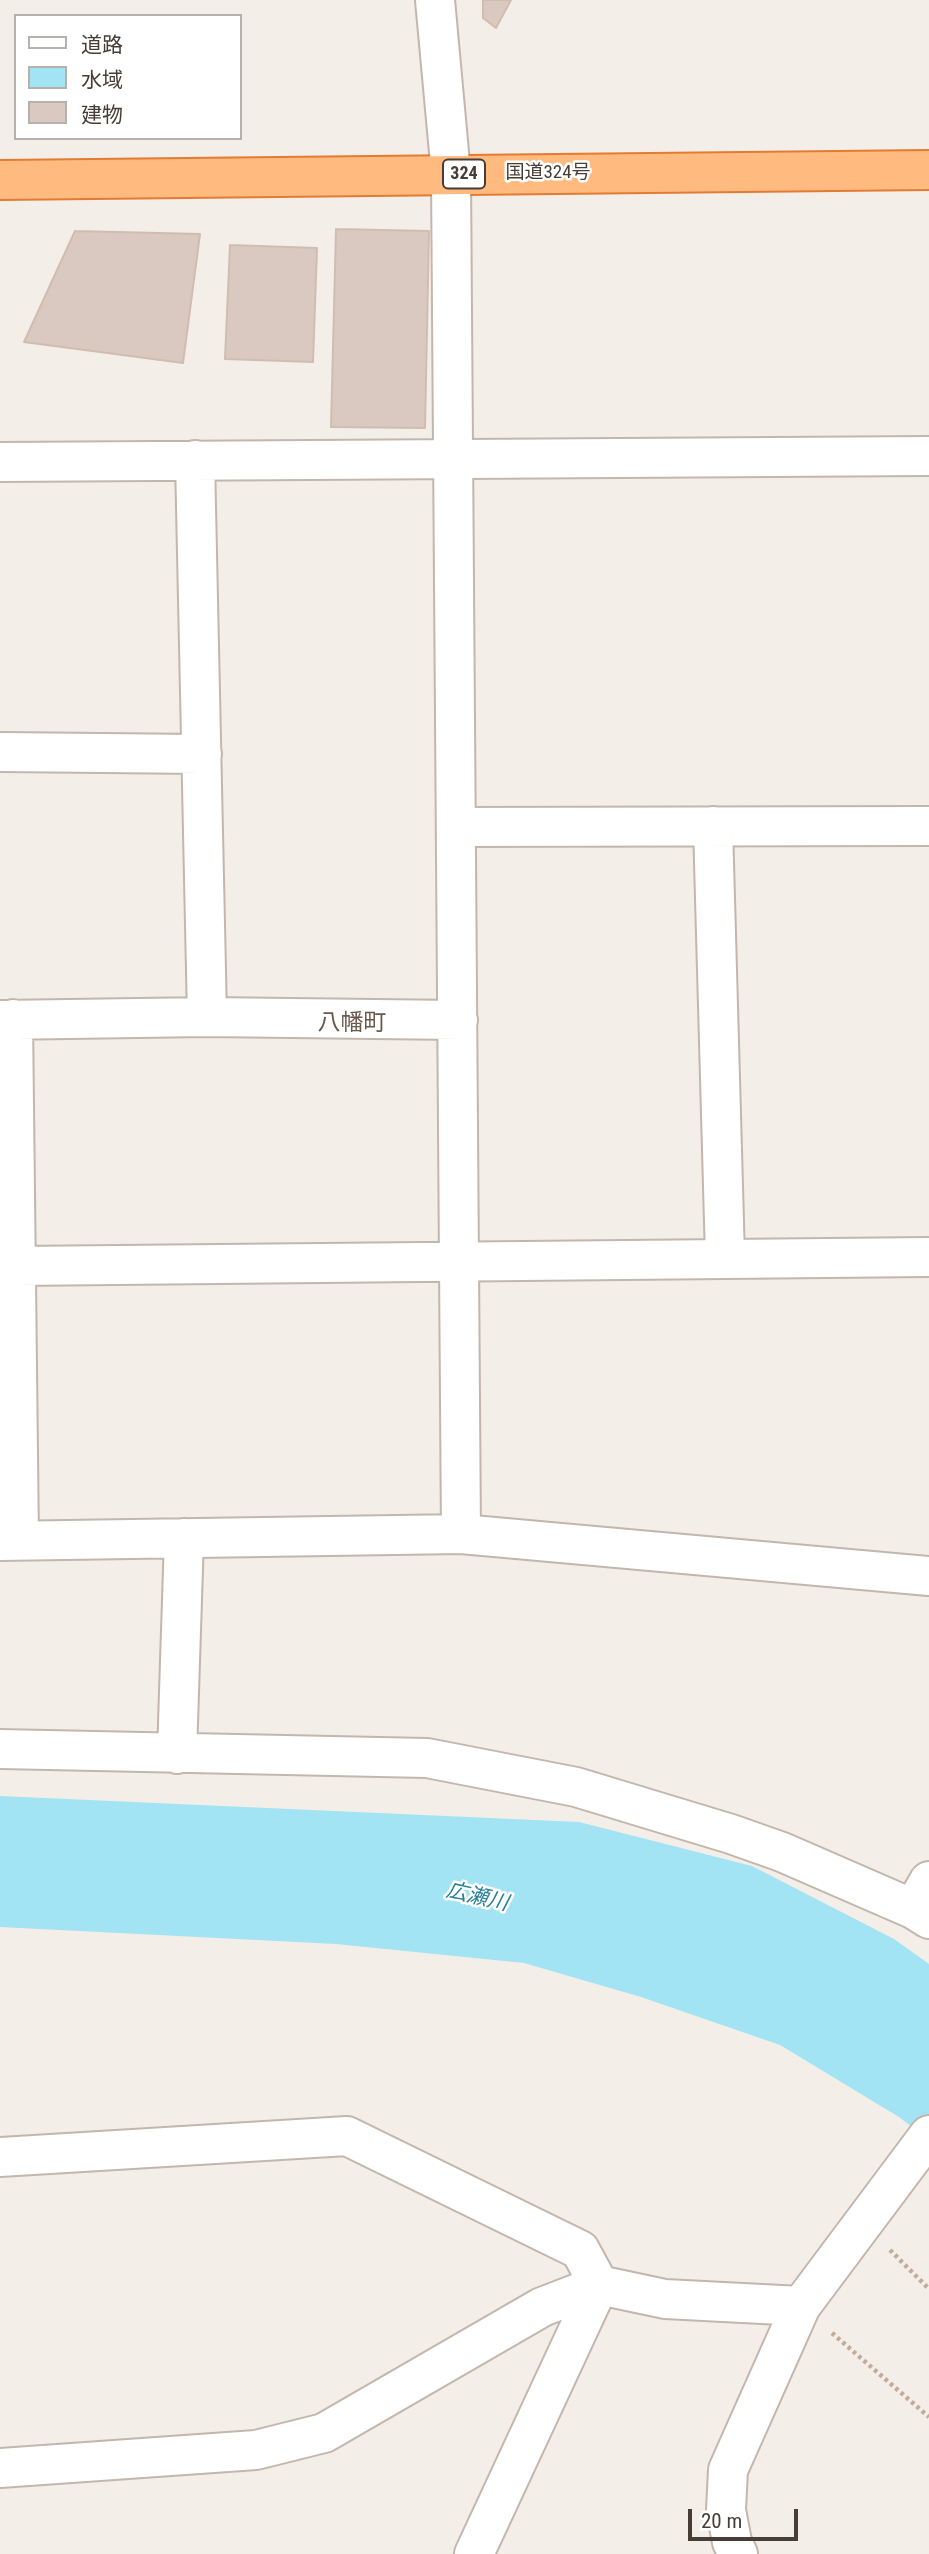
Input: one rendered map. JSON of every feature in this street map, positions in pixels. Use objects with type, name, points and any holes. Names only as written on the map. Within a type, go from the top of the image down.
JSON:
[{"type":"highway","name":"国道324号","points":[[0,180],[929,170]]},
{"type":"street","points":[[435,0],[451,174],[461,1534]]},
{"type":"street","points":[[0,462],[929,456]]},
{"type":"street","points":[[195,460],[207,1017]]},
{"type":"street","points":[[0,752],[202,754]]},
{"type":"street","points":[[713,826],[725,1258]]},
{"type":"street","points":[[456,827],[929,826]]},
{"type":"street","points":[[458,1020],[207,1017],[6,1020],[16,1266],[10,1541],[461,1534],[929,1576]]},
{"type":"street","points":[[16,1266],[929,1257]]},
{"type":"street","points":[[177,1754],[184,1538]]},
{"type":"street","points":[[0,1749],[427,1758],[576,1787],[731,1834],[924,1903]]},
{"type":"street","points":[[738,2554],[732,2542],[726,2510],[728,2470],[801,2306],[929,2135]]},
{"type":"street","points":[[0,2157],[347,2136],[580,2250],[599,2285]]},
{"type":"street","points":[[0,2468],[256,2450],[324,2433],[541,2307],[599,2285],[665,2299],[801,2306]]},
{"type":"street","points":[[474,2554],[599,2285]]},
{"type":"path","points":[[882,2241],[929,2289]]},
{"type":"path","points":[[801,2306],[929,2417]]},
{"type":"water","name":"広瀬川","points":[[0,1796],[579,1822],[752,1866],[894,1939],[929,1964],[929,2140],[899,2117],[780,2045],[641,1997],[524,1963],[336,1944],[0,1927]]},
{"type":"building","points":[[483,0],[511,0],[496,28],[483,18]]},
{"type":"building","points":[[336,229],[429,231],[425,428],[331,427]]},
{"type":"building","points":[[75,231],[200,234],[183,363],[24,342]]},
{"type":"building","points":[[230,245],[317,248],[313,362],[225,359]]},
{"type":"district","name":"八幡町","points":[[352,1024]]}]
